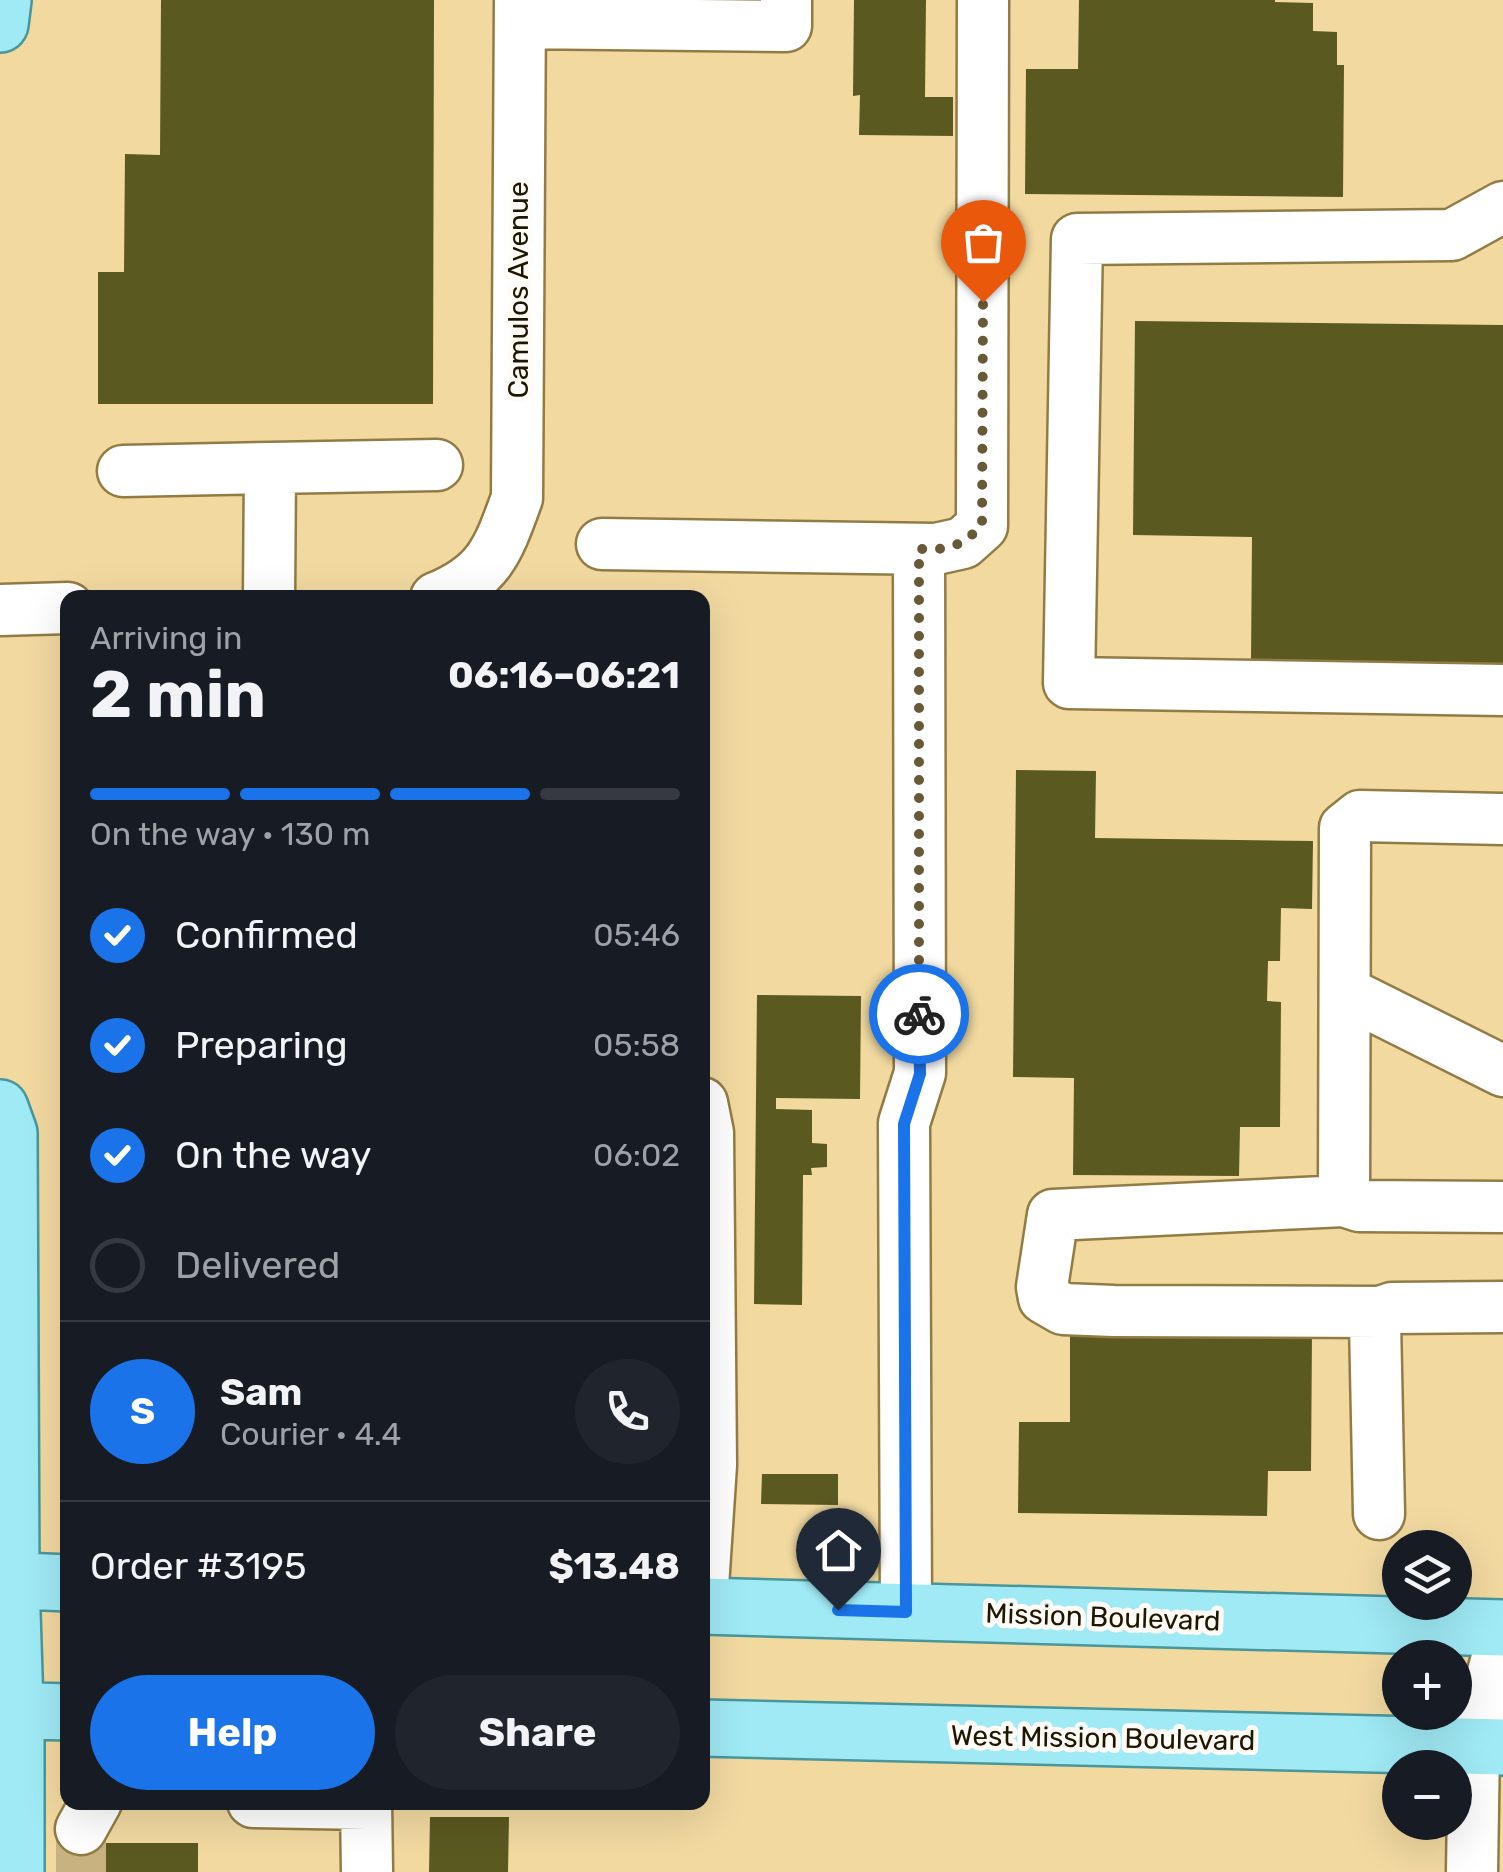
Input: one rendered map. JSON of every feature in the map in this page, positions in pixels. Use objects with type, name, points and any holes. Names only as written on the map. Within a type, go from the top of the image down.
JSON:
[{"type":"main road","points":[[0,24],[3,0]]},
{"type":"main road","points":[[0,1108],[9,1133],[5,1580],[28,1711],[16,1872]]},
{"type":"main road","points":[[5,1580],[60,1583]]},
{"type":"main road","name":"Mission Boulevard","points":[[710,1604],[1503,1631]]},
{"type":"main road","name":"West Mission Boulevard","points":[[710,1728],[1489,1747]]},
{"type":"street","points":[[520,12],[786,26],[786,0]]},
{"type":"street","points":[[602,544],[936,550],[963,543],[982,526],[983,0]]},
{"type":"street","name":"Camulos Avenue","points":[[456,590],[482,571],[502,539],[517,498],[520,12]]},
{"type":"street","points":[[1503,207],[1452,235],[1077,239],[1069,682],[1503,690]]},
{"type":"street","points":[[123,471],[437,466]]},
{"type":"street","points":[[269,590],[270,468]]},
{"type":"street","points":[[906,1612],[904,1124],[920,1074],[919,549]]},
{"type":"street","points":[[0,610],[60,608]]},
{"type":"street","points":[[1344,1201],[1345,828],[1360,816],[1503,819]]},
{"type":"street","points":[[1345,992],[1503,1070]]},
{"type":"street","points":[[1503,1207],[1359,1206],[1344,1201],[1053,1215],[1042,1287],[1044,1298],[1063,1308],[1114,1311],[1380,1312],[1392,1308],[1503,1307]]},
{"type":"street","points":[[1378,1514],[1375,1322],[1380,1312]]},
{"type":"street","points":[[710,1354],[710,1476]]},
{"type":"street","points":[[1472,1872],[1503,1631]]},
{"type":"street","points":[[366,1810],[367,1872]]},
{"type":"building","points":[[161,0],[434,0],[433,404],[98,404],[98,272],[124,272],[125,154],[160,155]]},
{"type":"building","points":[[854,0],[926,0],[925,97],[953,97],[953,136],[859,135],[860,95],[853,96]]},
{"type":"building","points":[[1079,0],[1313,3],[1313,31],[1337,32],[1337,65],[1344,65],[1343,197],[1025,194],[1026,69],[1078,69]]},
{"type":"building","points":[[1135,321],[1503,325],[1503,664],[1251,661],[1252,537],[1133,535]]},
{"type":"building","points":[[1016,770],[1096,771],[1095,838],[1313,841],[1312,909],[1281,908],[1280,961],[1268,961],[1267,1001],[1281,1002],[1280,1127],[1240,1127],[1239,1176],[1073,1175],[1074,1078],[1013,1077]]},
{"type":"building","points":[[757,995],[861,996],[860,1099],[776,1098],[776,1109],[812,1110],[812,1143],[827,1144],[827,1167],[811,1168],[812,1175],[803,1175],[802,1305],[754,1304]]},
{"type":"building","points":[[1070,1327],[1312,1329],[1311,1471],[1268,1471],[1267,1516],[1018,1513],[1019,1422],[1070,1422]]},
{"type":"building","points":[[762,1474],[838,1474],[838,1505],[761,1504]]},
{"type":"building","points":[[430,1817],[509,1817],[508,1872],[429,1872]]},
{"type":"building","points":[[96,1843],[198,1843],[198,1872],[96,1872]]},
{"type":"tunnel","points":[[81,1829],[81,1872]]},
{"type":"way so far","points":[[919,1014],[919,549],[936,550],[963,543],[982,526],[983,302]]},
{"type":"route","points":[[838,1610],[906,1612],[904,1124],[920,1074],[919,1014]]}]
